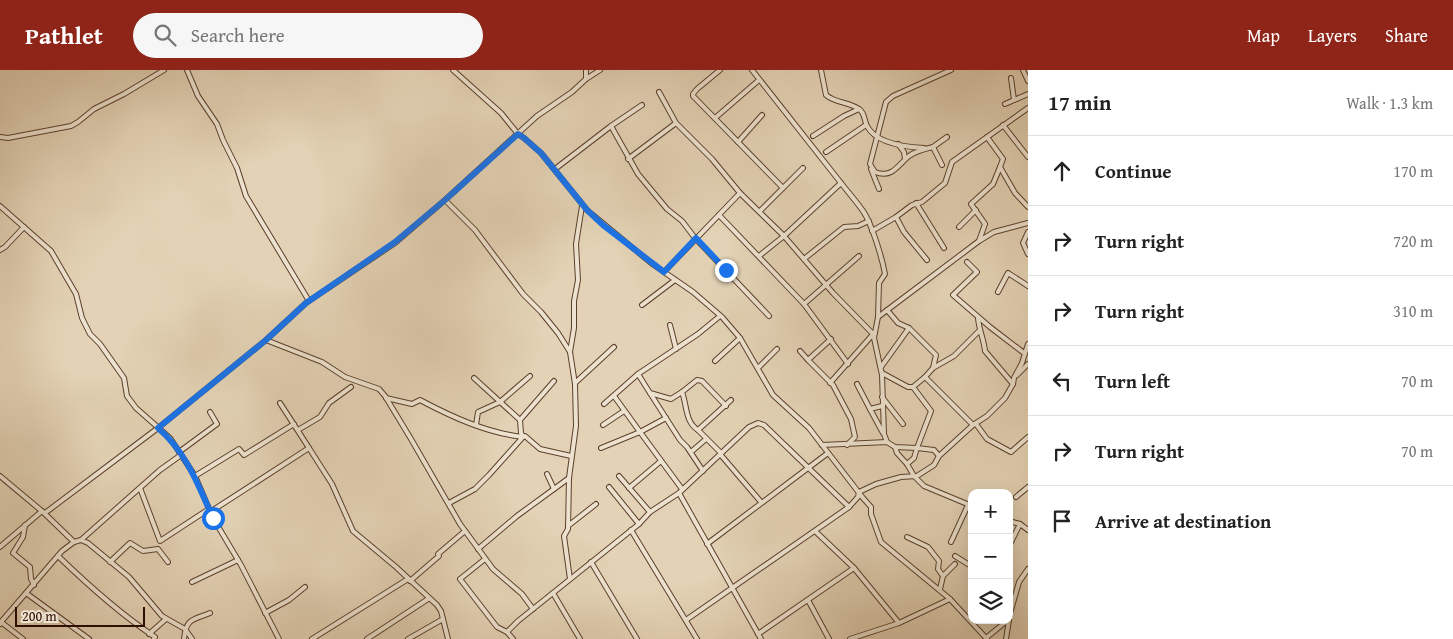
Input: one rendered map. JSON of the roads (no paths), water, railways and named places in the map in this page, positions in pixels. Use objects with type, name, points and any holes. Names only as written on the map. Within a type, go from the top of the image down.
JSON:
[{"type":"street","points":[[0,137],[8,138],[71,126],[94,109],[164,70]]},
{"type":"street","points":[[187,70],[198,96],[217,124],[237,168],[246,196],[309,301]]},
{"type":"street","points":[[453,70],[501,113],[518,134],[532,144],[555,169],[582,206],[603,225],[693,292],[720,316],[740,338],[773,395],[809,428],[871,507],[871,514],[881,542],[940,589],[968,617]]},
{"type":"street","points":[[586,70],[586,79]]},
{"type":"street","points":[[0,547],[25,525],[158,428],[266,340],[309,301],[395,242],[445,200],[537,116],[600,70]]},
{"type":"street","points":[[720,70],[697,89],[693,96],[783,188]]},
{"type":"street","points":[[752,70],[863,211],[883,261],[885,274],[879,283],[878,317],[874,338],[882,373],[884,434]]},
{"type":"street","points":[[821,70],[826,95],[831,99],[859,109],[864,116],[866,125],[876,137],[898,144],[927,148]]},
{"type":"street","points":[[879,189],[870,164],[884,108],[889,99],[951,70]]},
{"type":"street","points":[[1023,70],[1028,81]]},
{"type":"street","points":[[1011,78],[1014,100]]},
{"type":"street","points":[[715,118],[759,80]]},
{"type":"street","points":[[659,92],[676,123],[874,333]]},
{"type":"street","points":[[1005,104],[1028,94]]},
{"type":"street","points":[[555,169],[642,105]]},
{"type":"street","points":[[872,231],[922,202],[945,183],[952,162],[1028,108]]},
{"type":"street","points":[[813,136],[844,116],[859,109]]},
{"type":"street","points":[[738,142],[762,115]]},
{"type":"street","points":[[628,159],[676,123]]},
{"type":"street","points":[[826,152],[866,125]]},
{"type":"street","points":[[1004,125],[1028,157]]},
{"type":"street","points":[[611,126],[633,169],[655,195],[682,221],[769,316]]},
{"type":"street","points":[[870,164],[875,172],[886,174],[894,171],[912,154],[933,147],[947,137]]},
{"type":"street","points":[[987,137],[1003,159],[993,184],[971,204],[985,224],[994,232]]},
{"type":"street","points":[[898,144],[904,152],[904,161]]},
{"type":"street","points":[[933,147],[942,165]]},
{"type":"street","points":[[1000,167],[1015,193],[1028,207]]},
{"type":"street","points":[[760,211],[803,168]]},
{"type":"street","points":[[759,256],[784,236],[841,183]]},
{"type":"street","points":[[664,272],[740,193]]},
{"type":"street","points":[[445,200],[475,230],[523,294],[542,312],[570,352]]},
{"type":"street","points":[[916,204],[944,248]]},
{"type":"street","points":[[0,206],[50,251],[76,294],[82,318],[90,334],[100,344],[124,378],[127,396],[136,408],[170,438],[195,476],[209,510],[238,560],[279,639]]},
{"type":"street","points":[[570,579],[564,536],[568,526],[569,478],[576,426],[575,383],[570,352],[574,328],[574,301],[578,280],[576,244],[582,206]]},
{"type":"street","points":[[959,227],[976,210]]},
{"type":"street","points":[[719,215],[804,304],[848,364]]},
{"type":"street","points":[[896,217],[904,232],[927,260]]},
{"type":"street","points":[[804,259],[844,227],[858,226],[868,221]]},
{"type":"street","points":[[878,317],[979,241],[994,232],[1028,223]]},
{"type":"street","points":[[979,241],[985,224]]},
{"type":"street","points":[[0,250],[24,227]]},
{"type":"street","points":[[1028,232],[1023,243],[1028,254]]},
{"type":"street","points":[[804,304],[860,256]]},
{"type":"street","points":[[967,262],[977,272],[953,295],[1024,353]]},
{"type":"street","points":[[998,292],[1008,274],[1028,286]]},
{"type":"street","points":[[642,305],[675,280]]},
{"type":"street","points":[[887,310],[898,323],[910,328],[936,355],[932,368],[913,388]]},
{"type":"street","points":[[604,404],[638,374],[676,349],[720,316]]},
{"type":"street","points":[[978,317],[985,351],[1013,384]]},
{"type":"street","points":[[670,325],[676,349]]},
{"type":"street","points":[[881,367],[910,328]]},
{"type":"street","points":[[932,368],[954,356],[980,331]]},
{"type":"street","points":[[830,382],[874,333]]},
{"type":"street","points":[[716,361],[740,338]]},
{"type":"street","points":[[808,360],[831,339]]},
{"type":"street","points":[[266,340],[322,362],[345,377],[379,390],[386,398],[465,531],[502,579],[522,594],[534,609]]},
{"type":"street","points":[[858,492],[876,484],[901,477],[914,476],[934,464],[939,456],[998,406],[1013,384],[1028,344]]},
{"type":"street","points":[[575,383],[614,347]]},
{"type":"street","points":[[758,368],[777,349]]},
{"type":"street","points":[[800,351],[830,382],[844,404],[854,429],[855,437],[847,445]]},
{"type":"street","points":[[1014,378],[1028,364]]},
{"type":"street","points":[[882,373],[913,388],[930,411],[914,458],[907,464]]},
{"type":"street","points":[[638,374],[680,440],[703,470]]},
{"type":"street","points":[[476,425],[478,412],[501,402],[530,376]]},
{"type":"street","points":[[925,377],[975,424],[987,439],[1011,452],[1028,437]]},
{"type":"street","points":[[474,378],[520,420],[523,437]]},
{"type":"street","points":[[650,393],[671,399],[697,380],[702,381],[726,406]]},
{"type":"street","points":[[520,420],[554,381]]},
{"type":"street","points":[[857,384],[887,442]]},
{"type":"street","points":[[298,430],[320,417],[329,403],[351,387]]},
{"type":"street","points":[[682,392],[685,399],[686,413],[693,427],[720,454],[761,502]]},
{"type":"street","points":[[614,396],[682,489]]},
{"type":"street","points":[[882,397],[903,424]]},
{"type":"street","points":[[386,398],[412,404],[420,400],[448,415],[513,436],[525,436],[540,449],[571,456]]},
{"type":"street","points":[[698,430],[731,400]]},
{"type":"street","points":[[280,403],[332,484],[353,531],[396,567],[441,611],[448,639]]},
{"type":"street","points":[[870,409],[882,406]]},
{"type":"street","points":[[603,425],[624,411]]},
{"type":"street","points":[[23,639],[1,623],[58,556],[74,542],[81,540],[180,453],[217,424],[210,412]]},
{"type":"street","points":[[601,448],[640,432],[666,418]]},
{"type":"street","points":[[507,632],[639,524],[650,512],[678,493],[749,427],[758,423],[764,425],[849,507]]},
{"type":"street","points":[[195,476],[239,448],[244,455],[294,424]]},
{"type":"street","points":[[449,503],[475,489],[523,437]]},
{"type":"street","points":[[691,452],[706,439]]},
{"type":"street","points":[[822,445],[887,442],[895,447],[934,450],[939,456]]},
{"type":"street","points":[[895,447],[897,453],[907,464],[914,476],[924,486],[968,505]]},
{"type":"street","points":[[140,488],[160,541],[309,448]]},
{"type":"street","points":[[707,544],[828,453]]},
{"type":"street","points":[[629,488],[661,461]]},
{"type":"street","points":[[547,474],[554,489]]},
{"type":"street","points":[[0,476],[43,512],[74,542]]},
{"type":"street","points":[[619,476],[650,512]]},
{"type":"street","points":[[478,549],[517,516],[569,478]]},
{"type":"street","points":[[609,487],[639,524]]},
{"type":"street","points":[[1016,497],[1028,487]]},
{"type":"street","points":[[686,620],[849,507],[858,497],[858,492]]},
{"type":"street","points":[[678,493],[761,639]]},
{"type":"street","points":[[568,526],[596,504]]},
{"type":"street","points":[[951,542],[968,510]]},
{"type":"street","points":[[1013,521],[1028,530]]},
{"type":"street","points":[[1013,538],[1020,524]]},
{"type":"street","points":[[25,525],[23,537],[13,552],[30,567],[31,579],[34,584]]},
{"type":"street","points":[[631,530],[697,639]]},
{"type":"street","points":[[312,639],[409,580],[439,556],[438,554],[465,531]]},
{"type":"street","points":[[814,531],[854,568],[899,623]]},
{"type":"street","points":[[907,537],[928,547],[939,560],[938,569],[943,576]]},
{"type":"street","points":[[81,540],[129,578],[166,619],[185,630],[192,639]]},
{"type":"street","points":[[110,562],[130,543],[144,551],[158,549],[168,562]]},
{"type":"street","points":[[58,556],[84,580],[155,637],[154,639]]},
{"type":"street","points":[[954,556],[968,564]]},
{"type":"street","points":[[485,559],[460,579],[497,626],[507,632],[513,639]]},
{"type":"street","points":[[192,582],[238,560]]},
{"type":"street","points":[[591,562],[637,639]]},
{"type":"street","points":[[940,589],[943,576],[955,564]]},
{"type":"street","points":[[758,634],[854,568]]},
{"type":"street","points":[[1013,604],[1019,582],[1028,569]]},
{"type":"street","points":[[265,613],[289,600],[305,587]]},
{"type":"street","points":[[26,593],[90,639]]},
{"type":"street","points":[[553,593],[580,639]]},
{"type":"street","points":[[367,639],[428,598]]},
{"type":"street","points":[[850,639],[899,623],[950,599]]},
{"type":"street","points":[[808,600],[829,639]]},
{"type":"street","points":[[184,639],[188,622],[210,613]]},
{"type":"street","points":[[150,634],[166,619]]},
{"type":"street","points":[[408,639],[443,619]]},
{"type":"street","points":[[974,624],[986,638],[1003,624]]},
{"type":"street","points":[[1006,639],[1008,624]]}]
